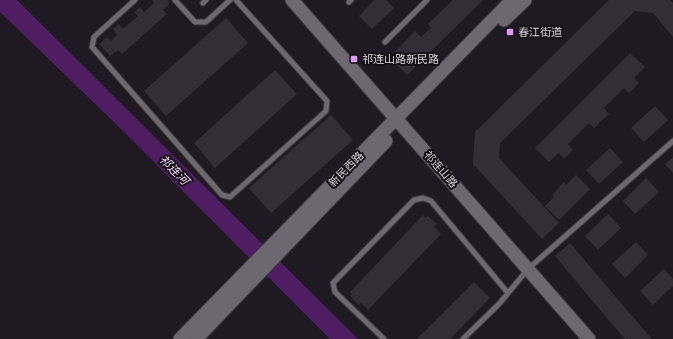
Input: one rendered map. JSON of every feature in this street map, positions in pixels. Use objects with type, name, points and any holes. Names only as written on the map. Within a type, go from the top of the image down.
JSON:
[{"type":"street","name":"祁连山路","points":[[283,0],[396,124]]},
{"type":"street","name":"祁连山路","points":[[292,0],[396,124],[525,272],[589,339]]},
{"type":"street","name":"新民西路","points":[[396,124],[525,0]]},
{"type":"street","name":"新民西路","points":[[196,339],[250,275],[396,124],[505,5]]},
{"type":"street","name":"祁连山路","points":[[525,272],[578,339]]},
{"type":"street","name":"新民西路","points":[[180,339],[250,275]]},
{"type":"lane","points":[[135,0],[94,37],[92,48],[222,195],[230,197],[326,111],[326,101],[236,0]]},
{"type":"lane","points":[[175,0],[195,22],[206,22],[230,0]]},
{"type":"lane","points":[[385,42],[428,0]]},
{"type":"lane","points":[[463,339],[499,304],[525,272],[673,141]]},
{"type":"lane","points":[[384,339],[335,292],[333,283],[414,200],[423,198],[431,201],[508,293]]},
{"type":"water","name":"祁连河","points":[[0,0],[17,0],[358,339],[330,339],[120,128],[0,12]]},
{"type":"building","points":[[152,0],[167,0],[170,3],[163,10],[167,14],[122,54],[118,50],[110,56],[99,44],[107,37],[111,41],[117,35],[113,29],[119,24],[123,29],[138,16],[134,12],[140,7],[144,12],[154,3]]},
{"type":"building","points":[[374,0],[386,0],[394,8],[372,29],[359,16]]},
{"type":"building","points":[[453,0],[483,0],[407,75],[396,64],[401,59],[394,53],[415,31],[421,37],[431,28],[428,24]]},
{"type":"building","points":[[609,0],[670,0],[673,3],[673,37],[653,13],[635,11],[500,143],[499,158],[559,223],[542,239],[473,164],[475,132]]},
{"type":"building","points":[[226,18],[248,43],[166,116],[144,91]]},
{"type":"building","points":[[630,53],[645,67],[634,78],[639,83],[629,93],[624,88],[604,108],[609,114],[594,128],[589,123],[568,144],[573,150],[564,159],[559,153],[549,162],[535,148]]},
{"type":"building","points":[[275,70],[297,94],[215,168],[194,143]]},
{"type":"building","points":[[655,106],[668,120],[644,142],[631,128]]},
{"type":"building","points":[[331,115],[353,140],[271,213],[249,188]]},
{"type":"building","points":[[610,148],[623,162],[599,184],[586,170]]},
{"type":"building","points":[[673,157],[673,173],[665,164]]},
{"type":"building","points":[[576,175],[590,189],[559,220],[545,206],[554,197],[552,195],[564,182],[566,185]]},
{"type":"building","points":[[646,178],[659,192],[635,214],[623,201]]},
{"type":"building","points":[[608,214],[621,228],[598,250],[585,236]]},
{"type":"building","points":[[423,215],[425,218],[428,216],[437,224],[434,227],[441,234],[368,310],[361,303],[359,305],[350,296],[352,294],[350,292]]},
{"type":"building","points":[[636,242],[648,255],[625,278],[612,264]]},
{"type":"building","points":[[570,243],[652,339],[625,339],[611,323],[555,256]]},
{"type":"building","points":[[664,269],[673,279],[673,286],[653,305],[640,291]]},
{"type":"building","points":[[474,282],[490,298],[450,339],[417,339]]},
{"type":"place","name":"春江街道","points":[[510,32]]},
{"type":"place","name":"祁连山路新民路","points":[[354,59]]}]
